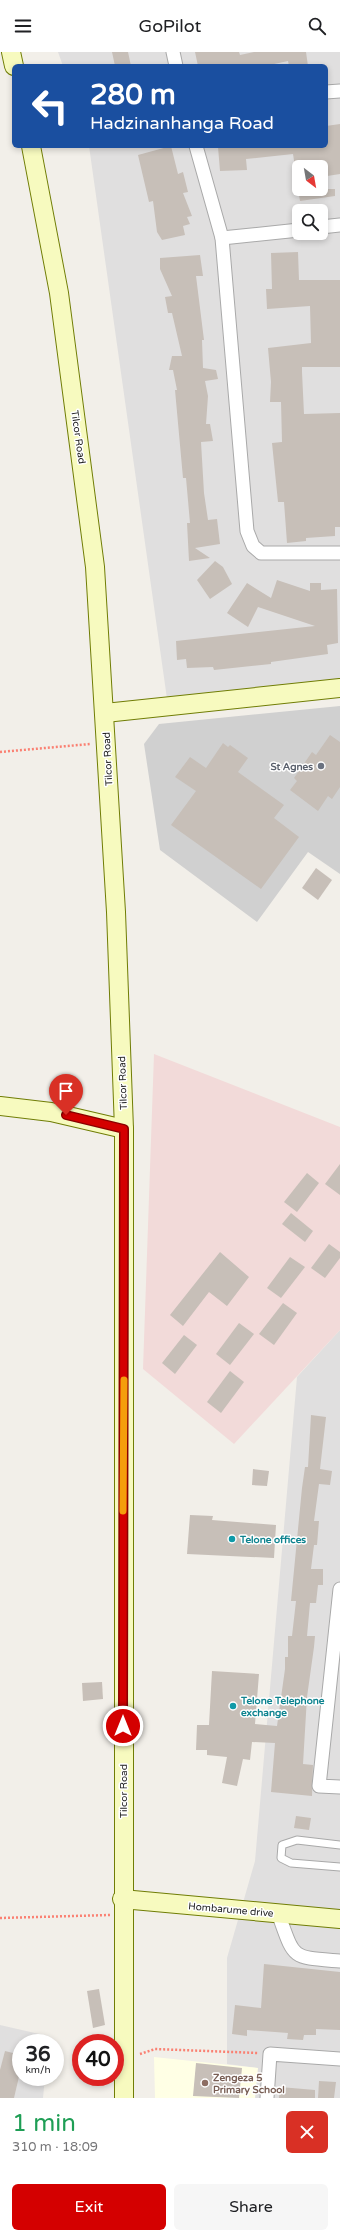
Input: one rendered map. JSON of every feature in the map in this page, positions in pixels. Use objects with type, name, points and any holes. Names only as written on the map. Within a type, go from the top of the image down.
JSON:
[{"type":"street","points":[[11,52],[14,64]]},
{"type":"street","points":[[173,52],[176,64]]},
{"type":"street","points":[[328,92],[340,91]]},
{"type":"street","name":"Tilcor Road","points":[[31,148],[59,293],[96,566],[116,912],[124,1129],[122,1907],[124,2034]]},
{"type":"street","points":[[197,148],[222,238],[247,531],[253,546],[261,553],[340,553]]},
{"type":"street","points":[[328,226],[340,225]]},
{"type":"street","points":[[222,238],[292,231]]},
{"type":"street","points":[[105,713],[340,688]]},
{"type":"street","points":[[0,1106],[51,1112],[124,1129]]},
{"type":"street","points":[[340,1589],[336,1670],[319,1786],[340,1787]]},
{"type":"street","name":"Hombarume drive","points":[[122,1907],[278,1913],[340,1919]]},
{"type":"street","points":[[278,1913],[292,1950],[300,1956],[340,1961]]},
{"type":"street","points":[[267,2098],[270,2054],[340,2060]]},
{"type":"street","name":"Tilcor Road","points":[[124,2086],[124,2098]]},
{"type":"lane","points":[[340,1845],[297,1840],[282,1845],[281,1852],[281,1858],[291,1863],[340,1868]]},
{"type":"path","points":[[0,752],[106,742]]},
{"type":"path","points":[[0,1918],[122,1907]]},
{"type":"path","points":[[124,2060],[155,2049],[270,2054]]},
{"type":"shaded area","points":[[58,52],[340,52],[340,696],[169,713],[89,148],[328,148],[328,64],[62,64]]},
{"type":"shaded area","points":[[340,706],[340,874],[308,852],[257,922],[160,850],[144,744],[159,724]]},
{"type":"shaded area","points":[[154,1054],[340,1127],[340,1330],[234,1444],[143,1369]]},
{"type":"shaded area","points":[[340,1330],[340,2098],[255,2098],[257,2068],[227,2064],[227,1958],[255,1861],[297,1377]]},
{"type":"shaded area","points":[[0,2025],[39,2034],[12,2034],[12,2086],[44,2086],[43,2098],[0,2098]]},
{"type":"shaded area","name":"Zengeza 5 Primary School","points":[[154,2057],[258,2068],[255,2098],[155,2098]]},
{"type":"building","points":[[112,52],[128,52],[131,64],[115,64]]},
{"type":"building","points":[[195,52],[239,52],[240,55],[254,52],[306,52],[308,64],[289,64],[288,61],[274,64],[198,64]]},
{"type":"building","points":[[340,124],[340,174],[328,176],[328,160],[294,160],[293,154],[246,159],[247,170],[220,171],[218,148],[328,148],[328,126]]},
{"type":"building","points":[[164,148],[172,148],[178,174],[183,172],[188,192],[183,193],[192,216],[187,217],[190,224],[183,226],[185,235],[162,240],[157,232],[153,201],[149,202],[138,155]]},
{"type":"building","points":[[328,189],[335,189],[335,196],[300,201],[299,196],[328,196]]},
{"type":"building","points":[[298,252],[299,280],[340,280],[340,367],[302,367],[302,372],[304,414],[340,413],[340,527],[335,527],[335,536],[306,538],[306,541],[287,543],[284,502],[278,502],[272,443],[282,442],[281,402],[270,402],[271,382],[268,348],[311,343],[310,306],[267,309],[266,289],[272,289],[271,253]]},
{"type":"building","points":[[200,255],[203,276],[196,276],[204,340],[202,340],[203,368],[216,370],[218,379],[205,381],[208,396],[206,424],[210,424],[213,441],[201,442],[204,493],[208,520],[217,519],[220,544],[195,548],[210,558],[189,561],[187,523],[190,523],[186,478],[183,478],[175,390],[177,390],[173,370],[169,370],[172,356],[182,356],[172,313],[168,313],[165,297],[172,296],[160,269],[160,258]]},
{"type":"building","points":[[215,561],[223,567],[232,584],[210,599],[197,580]]},
{"type":"building","points":[[277,580],[310,591],[310,583],[321,583],[321,590],[337,589],[338,643],[327,645],[328,654],[271,662],[271,664],[214,670],[213,667],[187,668],[186,659],[177,660],[176,641],[315,626],[258,607],[248,627],[227,613],[247,583],[271,598]]},
{"type":"building","name":"St Agnes","points":[[330,735],[340,742],[340,787],[332,799],[328,796],[318,811],[290,790],[297,781],[294,778],[312,752],[316,755]]},
{"type":"building","points":[[223,743],[228,747],[230,745],[248,758],[238,772],[284,805],[274,818],[299,837],[261,889],[171,825],[196,791],[175,777],[190,757],[206,768]]},
{"type":"building","points":[[316,868],[332,880],[318,900],[302,888]]},
{"type":"building","points":[[340,1164],[340,1195],[325,1184]]},
{"type":"building","points":[[307,1173],[319,1183],[297,1212],[284,1202]]},
{"type":"building","points":[[291,1213],[313,1231],[305,1242],[282,1224]]},
{"type":"building","points":[[329,1244],[340,1252],[340,1258],[325,1278],[311,1268]]},
{"type":"building","points":[[220,1252],[249,1277],[227,1306],[209,1292],[183,1326],[170,1315]]},
{"type":"building","points":[[290,1257],[305,1267],[281,1298],[267,1288]]},
{"type":"building","points":[[283,1303],[297,1313],[274,1345],[259,1334]]},
{"type":"building","points":[[239,1323],[254,1334],[230,1365],[216,1354]]},
{"type":"building","points":[[184,1335],[197,1345],[175,1374],[162,1363]]},
{"type":"building","points":[[230,1371],[244,1382],[221,1413],[207,1402]]},
{"type":"building","points":[[311,1415],[326,1417],[320,1469],[332,1471],[330,1485],[319,1484],[314,1521],[319,1521],[317,1545],[314,1545],[311,1569],[323,1569],[323,1585],[318,1585],[316,1603],[310,1603],[307,1636],[315,1636],[307,1697],[303,1764],[313,1765],[312,1796],[271,1792],[275,1743],[252,1742],[250,1760],[243,1759],[237,1786],[222,1783],[227,1757],[207,1755],[207,1750],[196,1750],[197,1725],[209,1725],[212,1671],[259,1674],[255,1724],[277,1726],[285,1669],[285,1657],[288,1657],[288,1636],[292,1636],[296,1601],[291,1601],[302,1488],[305,1467],[308,1467]]},
{"type":"building","points":[[253,1469],[269,1471],[267,1486],[252,1485]]},
{"type":"building","name":"Telone offices","points":[[190,1515],[213,1516],[212,1520],[276,1525],[274,1558],[187,1554]]},
{"type":"building","points":[[102,1682],[103,1699],[83,1701],[82,1683]]},
{"type":"building","points":[[296,1816],[311,1818],[309,1830],[294,1828]]},
{"type":"building","points":[[264,1964],[340,1972],[340,2030],[316,2029],[316,2035],[304,2035],[303,2040],[287,2039],[288,2033],[247,2030],[247,2036],[232,2034],[235,2005],[261,2008]]},
{"type":"building","points":[[99,1989],[105,2025],[93,2028],[87,1991]]},
{"type":"building","points":[[5,2051],[12,2053],[12,2086],[17,2086],[14,2098],[0,2098],[0,2070]]},
{"type":"building","points":[[196,2063],[242,2068],[239,2098],[193,2096]]},
{"type":"building","points":[[319,2081],[336,2082],[334,2098],[318,2098]]},
{"type":"building","points":[[280,2087],[315,2090],[315,2098],[279,2098]]},
{"type":"slow traffic","points":[[123,1511],[124,1380]]},
{"type":"place","name":"St Agnes","points":[[321,766]]},
{"type":"place","name":"Telone offices","points":[[232,1539]]},
{"type":"place","name":"Telone Telephone exchange","points":[[233,1706]]},
{"type":"place","name":"Zengeza 5 Primary School","points":[[205,2083]]},
{"type":"route","points":[[66,1115],[124,1129],[123,1726]]}]
